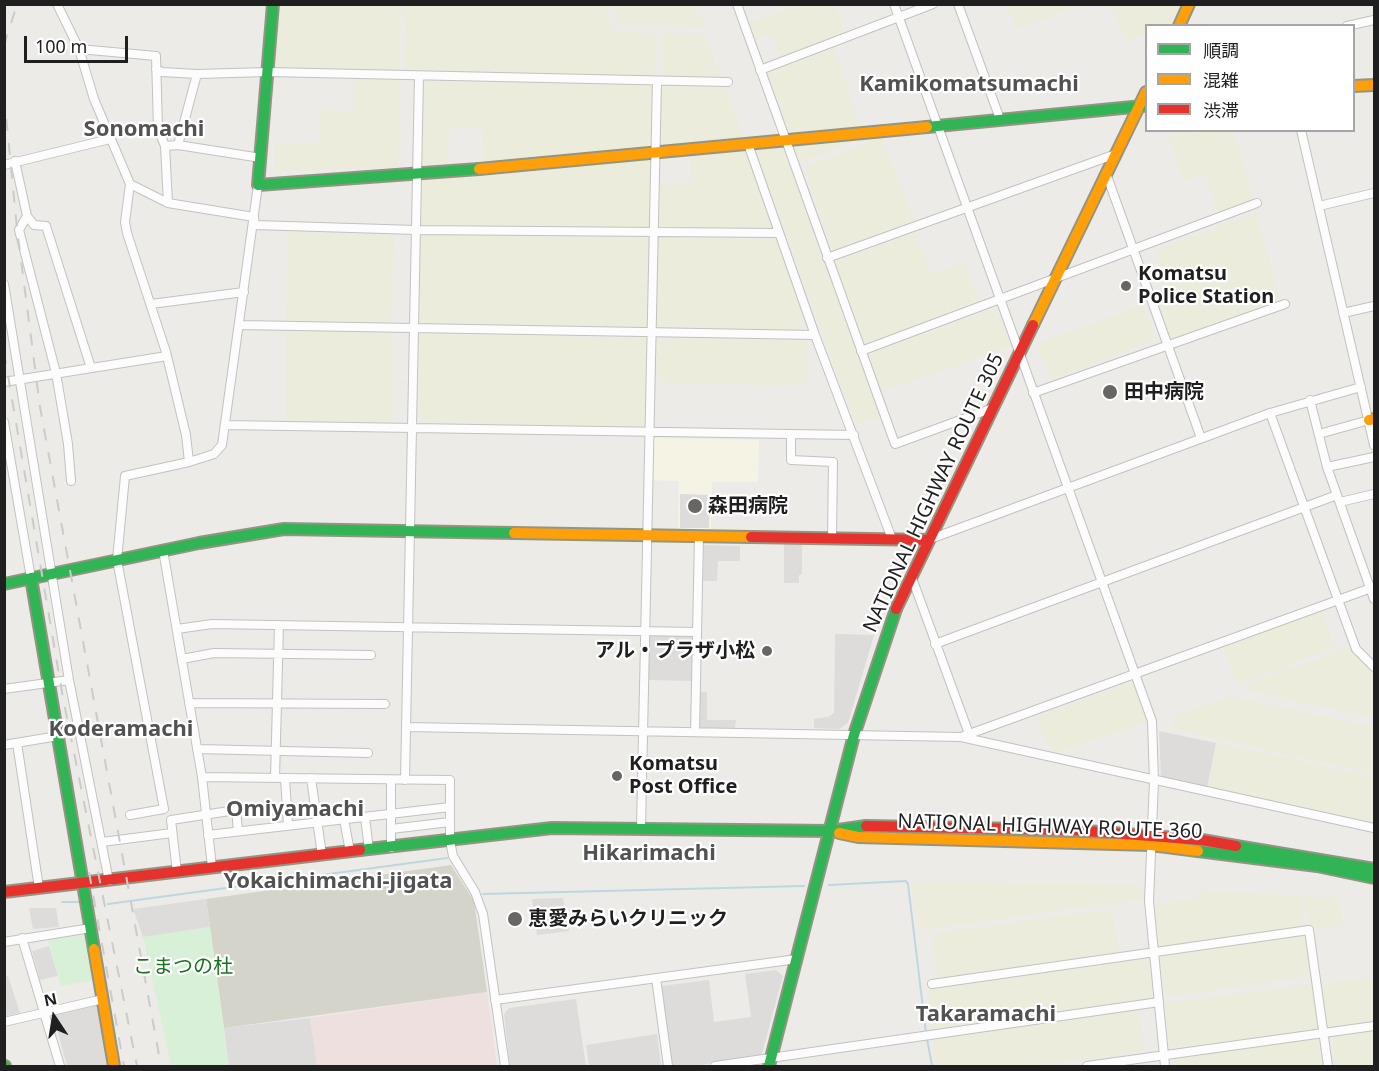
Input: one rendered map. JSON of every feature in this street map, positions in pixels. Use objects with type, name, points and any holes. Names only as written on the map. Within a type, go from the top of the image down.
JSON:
[{"type":"main road","points":[[273,4],[258,185],[417,175],[748,144],[783,138],[1143,106]]},
{"type":"main road","points":[[1180,24],[1189,4]]},
{"type":"main road","points":[[1355,87],[1374,85]]},
{"type":"main road","name":"NATIONAL HIGHWAY ROUTE 305","points":[[770,1063],[854,735],[893,616],[1107,176],[1116,153],[1143,106]]},
{"type":"main road","points":[[4,584],[256,532],[284,530],[929,540]]},
{"type":"main road","points":[[31,579],[114,1066]]},
{"type":"main road","name":"NATIONAL HIGHWAY ROUTE 360","points":[[4,892],[552,828],[831,831],[860,826],[1073,830],[1317,866],[1374,878]]},
{"type":"main road","name":"NATIONAL HIGHWAY ROUTE 360","points":[[1152,840],[1257,847],[1374,869]]},
{"type":"street","points":[[57,4],[79,49],[94,99],[130,184],[125,222],[166,356],[186,435],[189,462]]},
{"type":"street","points":[[737,4],[783,138],[895,444],[994,408]]},
{"type":"street","points":[[894,4],[1154,733],[1149,901],[1165,1066]]},
{"type":"street","points":[[760,70],[933,4]]},
{"type":"street","points":[[958,4],[1000,119]]},
{"type":"street","points":[[1355,24],[1374,20]]},
{"type":"street","points":[[79,49],[156,56],[158,129],[165,146],[168,203]]},
{"type":"street","points":[[156,69],[162,72],[197,74],[268,72],[728,82]]},
{"type":"street","points":[[178,145],[197,74]]},
{"type":"street","points":[[405,780],[419,76]]},
{"type":"street","points":[[641,828],[657,81]]},
{"type":"street","points":[[1301,132],[1361,387],[1372,419],[1374,445]]},
{"type":"street","points":[[4,165],[15,160],[110,139]]},
{"type":"street","points":[[748,144],[892,539]]},
{"type":"street","points":[[165,146],[178,145],[261,158]]},
{"type":"street","points":[[827,258],[1116,153]]},
{"type":"street","points":[[15,160],[27,216],[34,225],[46,226],[91,368]]},
{"type":"street","points":[[1107,176],[1201,438]]},
{"type":"street","points":[[130,184],[168,203],[254,217]]},
{"type":"street","points":[[130,814],[164,809],[117,560],[125,476],[189,462],[214,454],[219,449],[225,425],[240,325],[258,185]]},
{"type":"street","points":[[1319,206],[1374,193]]},
{"type":"street","points":[[861,351],[1133,252],[1257,203]]},
{"type":"street","points":[[27,216],[19,230],[57,373],[68,444],[71,482]]},
{"type":"street","points":[[254,217],[255,225],[416,230],[779,233]]},
{"type":"street","points":[[4,284],[69,680],[109,880]]},
{"type":"street","points":[[151,304],[244,291]]},
{"type":"street","points":[[1033,393],[1285,304]]},
{"type":"street","points":[[1343,313],[1374,306]]},
{"type":"street","points":[[240,325],[816,335]]},
{"type":"street","points":[[4,382],[166,356]]},
{"type":"street","points":[[929,540],[952,529],[1270,412],[1361,387]]},
{"type":"street","points":[[1310,400],[1327,467],[1373,588],[1374,599]]},
{"type":"street","points":[[1270,412],[1356,649],[1374,667]]},
{"type":"street","points":[[1319,434],[1372,419]]},
{"type":"street","points":[[4,422],[31,579]]},
{"type":"street","points":[[225,425],[854,435]]},
{"type":"street","points":[[791,434],[791,460],[833,462],[832,538]]},
{"type":"street","points":[[1327,467],[1374,456]]},
{"type":"street","points":[[4,489],[15,487]]},
{"type":"street","points":[[935,644],[1304,507],[1339,498],[1374,494]]},
{"type":"street","points":[[695,732],[699,536]]},
{"type":"street","points":[[163,550],[202,777],[212,867]]},
{"type":"street","points":[[912,578],[969,734]]},
{"type":"street","points":[[961,737],[1373,588]]},
{"type":"street","points":[[177,629],[212,624],[697,632]]},
{"type":"street","points":[[275,777],[279,625]]},
{"type":"street","points":[[182,659],[214,653],[371,655]]},
{"type":"street","points":[[4,688],[69,680]]},
{"type":"street","points":[[189,703],[385,704]]},
{"type":"street","points":[[406,727],[961,737],[1374,828]]},
{"type":"street","points":[[4,745],[58,736]]},
{"type":"street","points":[[17,743],[39,888]]},
{"type":"street","points":[[197,749],[368,753]]},
{"type":"street","points":[[202,777],[450,780],[450,841],[453,856],[480,901],[505,1066]]},
{"type":"street","points":[[285,778],[288,825]]},
{"type":"street","points":[[311,778],[322,855]]},
{"type":"street","points":[[391,780],[391,848]]},
{"type":"street","points":[[208,834],[450,807]]},
{"type":"street","points":[[177,872],[171,820],[236,810],[238,831]]},
{"type":"street","points":[[365,816],[369,850]]},
{"type":"street","points":[[344,819],[350,852]]},
{"type":"street","points":[[390,829],[450,822]]},
{"type":"street","points":[[102,842],[172,833]]},
{"type":"street","points":[[4,942],[91,928]]},
{"type":"street","points":[[932,984],[1154,950],[1309,930],[1328,1066]]},
{"type":"street","points":[[22,938],[60,1066]]},
{"type":"street","points":[[495,1000],[797,959]]},
{"type":"street","points":[[656,978],[668,1066]]},
{"type":"street","points":[[4,1022],[103,999]]},
{"type":"street","points":[[715,1066],[770,1063],[1158,1002]]},
{"type":"street","points":[[1087,1066],[1374,1026]]},
{"type":"shaded area","points":[[1007,4],[1083,5],[1016,29]]},
{"type":"shaded area","points":[[1112,4],[1180,5],[1171,24],[1145,24],[1145,33],[1125,41]]},
{"type":"shaded area","points":[[279,5],[401,5],[399,71],[273,67]]},
{"type":"shaded area","points":[[405,5],[610,5],[610,31],[656,33],[654,76],[404,71]]},
{"type":"shaded area","points":[[616,5],[697,5],[705,27],[616,24]]},
{"type":"shaded area","points":[[797,5],[835,5],[845,34],[780,59],[771,34],[755,40],[749,22]]},
{"type":"shaded area","points":[[662,33],[704,33],[722,77],[662,76]]},
{"type":"shaded area","points":[[834,48],[860,127],[790,136],[768,73]]},
{"type":"shaded area","points":[[353,78],[400,79],[398,167],[275,171],[275,143],[320,142],[319,110],[354,111]]},
{"type":"shaded area","points":[[422,81],[655,86],[652,148],[484,161],[483,129],[449,127],[448,163],[421,166]]},
{"type":"shaded area","points":[[660,86],[725,87],[744,139],[660,146]]},
{"type":"shaded area","points":[[1184,132],[1234,132],[1254,201],[1218,214],[1206,174],[1183,182],[1168,137]]},
{"type":"shaded area","points":[[882,136],[915,222],[833,252],[805,166],[868,143],[868,139]]},
{"type":"shaded area","points":[[861,139],[800,162],[794,144]]},
{"type":"shaded area","points":[[782,147],[883,417],[856,425],[755,150]]},
{"type":"shaded area","points":[[746,151],[775,227],[659,228],[660,184],[691,183],[691,156]]},
{"type":"shaded area","points":[[651,159],[650,229],[422,225],[422,179]]},
{"type":"shaded area","points":[[1256,213],[1280,301],[1171,341],[1157,299],[1170,294],[1154,250]]},
{"type":"shaded area","points":[[288,232],[395,235],[392,325],[285,322]]},
{"type":"shaded area","points":[[915,233],[931,274],[964,263],[980,303],[865,344],[835,261]]},
{"type":"shaded area","points":[[420,235],[650,238],[649,329],[419,325]]},
{"type":"shaded area","points":[[657,238],[780,239],[802,302],[800,330],[656,328]]},
{"type":"shaded area","points":[[1143,305],[1156,339],[1050,380],[1037,343]]},
{"type":"shaded area","points":[[997,308],[1011,346],[881,392],[868,354]]},
{"type":"shaded area","points":[[285,331],[394,333],[393,423],[285,422]]},
{"type":"shaded area","points":[[418,334],[648,338],[648,427],[420,422]]},
{"type":"shaded area","points":[[656,339],[808,341],[808,386],[657,382]]},
{"type":"shaded area","name":"森田病院","points":[[652,438],[759,440],[758,482],[712,482],[711,530],[678,529],[679,481],[651,480]]},
{"type":"shaded area","points":[[680,494],[710,495],[709,528],[680,528]]},
{"type":"shaded area","points":[[784,543],[802,543],[802,574],[799,575],[799,583],[784,583]]},
{"type":"shaded area","points":[[704,545],[740,546],[740,561],[718,561],[717,581],[703,581]]},
{"type":"shaded area","points":[[1322,610],[1335,648],[1237,684],[1223,645]]},
{"type":"shaded area","points":[[835,634],[874,635],[848,723],[839,729],[814,728],[814,719],[828,717],[834,713]]},
{"type":"shaded area","points":[[650,635],[693,636],[691,681],[648,680]]},
{"type":"shaded area","points":[[1349,647],[1374,673],[1374,718],[1246,690],[1247,684]]},
{"type":"shaded area","points":[[1134,682],[1147,722],[1051,754],[1036,717]]},
{"type":"shaded area","points":[[700,692],[707,692],[707,720],[736,720],[735,728],[700,728]]},
{"type":"shaded area","points":[[1230,696],[1374,727],[1374,773],[1172,729],[1173,717]]},
{"type":"shaded area","points":[[1159,731],[1216,743],[1207,788],[1161,777]]},
{"type":"shaded area","points":[[1216,743],[1374,777],[1374,823],[1208,786]]},
{"type":"shaded area","points":[[451,865],[474,901],[487,992],[224,1028],[206,899]]},
{"type":"shaded area","points":[[911,881],[1142,885],[1143,899],[919,930]]},
{"type":"shaded area","points":[[1199,890],[1302,896],[1305,928],[1157,947],[1156,904],[1199,898]]},
{"type":"shaded area","points":[[1304,896],[1339,898],[1343,925],[1310,929]]},
{"type":"shaded area","points":[[563,898],[569,931],[537,935],[532,899]]},
{"type":"shaded area","points":[[206,899],[210,927],[143,937],[133,909]]},
{"type":"shaded area","points":[[29,908],[56,908],[59,927],[33,929]]},
{"type":"shaded area","points":[[1113,909],[1119,952],[938,978],[931,934]]},
{"type":"shaded area","points":[[1305,933],[1312,976],[1165,997],[1158,953]]},
{"type":"shaded area","points":[[49,946],[58,976],[40,980],[32,951]]},
{"type":"shaded area","points":[[1149,955],[1156,999],[933,1031],[928,987]]},
{"type":"shaded area","points":[[776,970],[783,976],[761,1057],[691,1066],[671,1066],[662,986],[709,980],[714,1022],[751,1017],[745,974]]},
{"type":"shaded area","points":[[8,976],[20,1013],[5,1016],[5,977]]},
{"type":"shaded area","points":[[1374,977],[1374,1021],[1328,1027],[1322,984]]},
{"type":"shaded area","points":[[1312,984],[1319,1030],[1170,1048],[1164,1003]]},
{"type":"shaded area","points":[[487,992],[497,1066],[317,1066],[310,1018]]},
{"type":"shaded area","points":[[576,999],[586,1066],[510,1066],[504,1014],[509,1008]]},
{"type":"shaded area","points":[[99,1004],[112,1066],[67,1066],[53,1014]]},
{"type":"shaded area","points":[[1139,1008],[1144,1051],[1031,1066],[937,1066],[933,1038]]},
{"type":"shaded area","points":[[310,1018],[317,1066],[229,1066],[224,1028]]},
{"type":"shaded area","points":[[1374,1030],[1374,1066],[1336,1066],[1332,1036]]},
{"type":"shaded area","points":[[657,1034],[661,1066],[589,1066],[586,1045]]},
{"type":"shaded area","points":[[1320,1037],[1324,1066],[1175,1066],[1173,1055]]},
{"type":"green space","name":"こまつの杜","points":[[210,927],[229,1066],[171,1066],[143,937]]},
{"type":"green space","points":[[83,933],[86,935],[95,980],[61,986],[47,936]]},
{"type":"waterway","points":[[108,904],[447,858]]},
{"type":"waterway","points":[[829,885],[906,881],[908,884],[926,1033]]},
{"type":"waterway","points":[[483,894],[804,886]]},
{"type":"waterway","points":[[62,902],[79,902]]},
{"type":"waterway","points":[[927,1039],[932,1066]]},
{"type":"railway","points":[[4,46],[17,4]]},
{"type":"railway","points":[[4,95],[17,229],[40,407],[161,1066]]},
{"type":"railway","points":[[4,352],[63,698],[137,1066]]},
{"type":"railway","points":[[89,872],[124,1066]]},
{"type":"traffic: fast","points":[[273,4],[258,185],[479,169]]},
{"type":"traffic: fast","points":[[927,127],[1143,106]]},
{"type":"traffic: fast","points":[[4,584],[199,543],[284,529],[514,533]]},
{"type":"traffic: fast","points":[[31,578],[94,949]]},
{"type":"traffic: fast","points":[[769,1066],[854,735],[896,609]]},
{"type":"traffic: fast","points":[[360,850],[552,828],[831,831],[866,826]]},
{"type":"traffic: fast","points":[[1236,846],[1374,869]]},
{"type":"traffic: fast","points":[[1198,851],[1317,866],[1374,878]]},
{"type":"traffic: slow","points":[[1180,24],[1189,4]]},
{"type":"traffic: slow","points":[[1355,86],[1374,85]]},
{"type":"traffic: slow","points":[[1033,325],[1145,94]]},
{"type":"traffic: slow","points":[[479,169],[927,127]]},
{"type":"traffic: slow","points":[[1369,420],[1374,419]]},
{"type":"traffic: slow","points":[[514,533],[751,537]]},
{"type":"traffic: slow","points":[[839,833],[858,837],[1151,845],[1198,851]]},
{"type":"traffic: slow","points":[[94,949],[114,1066]]},
{"type":"traffic: jam","points":[[896,609],[1033,325]]},
{"type":"traffic: jam","points":[[751,537],[929,540]]},
{"type":"traffic: jam","points":[[866,826],[1073,830],[1202,840],[1236,846]]},
{"type":"traffic: jam","points":[[4,892],[360,850]]},
{"type":"place","name":"Komatsu Police Station","points":[[1126,286]]},
{"type":"place","name":"田中病院","points":[[1110,392]]},
{"type":"place","name":"森田病院","points":[[695,506]]},
{"type":"place","name":"アル・プラザ小松","points":[[767,651]]},
{"type":"place","name":"Komatsu Post Office","points":[[617,776]]},
{"type":"place","name":"恵愛みらいクリニック","points":[[515,919]]},
{"type":"district","name":"Kamikomatsumachi","points":[[969,85]]},
{"type":"district","name":"Sonomachi","points":[[144,130]]},
{"type":"district","name":"Koderamachi","points":[[121,730]]},
{"type":"district","name":"Omiyamachi","points":[[295,810]]},
{"type":"district","name":"Hikarimachi","points":[[649,854]]},
{"type":"district","name":"Yokaichimachi-jigata","points":[[338,882]]},
{"type":"district","name":"Takaramachi","points":[[986,1015]]}]
